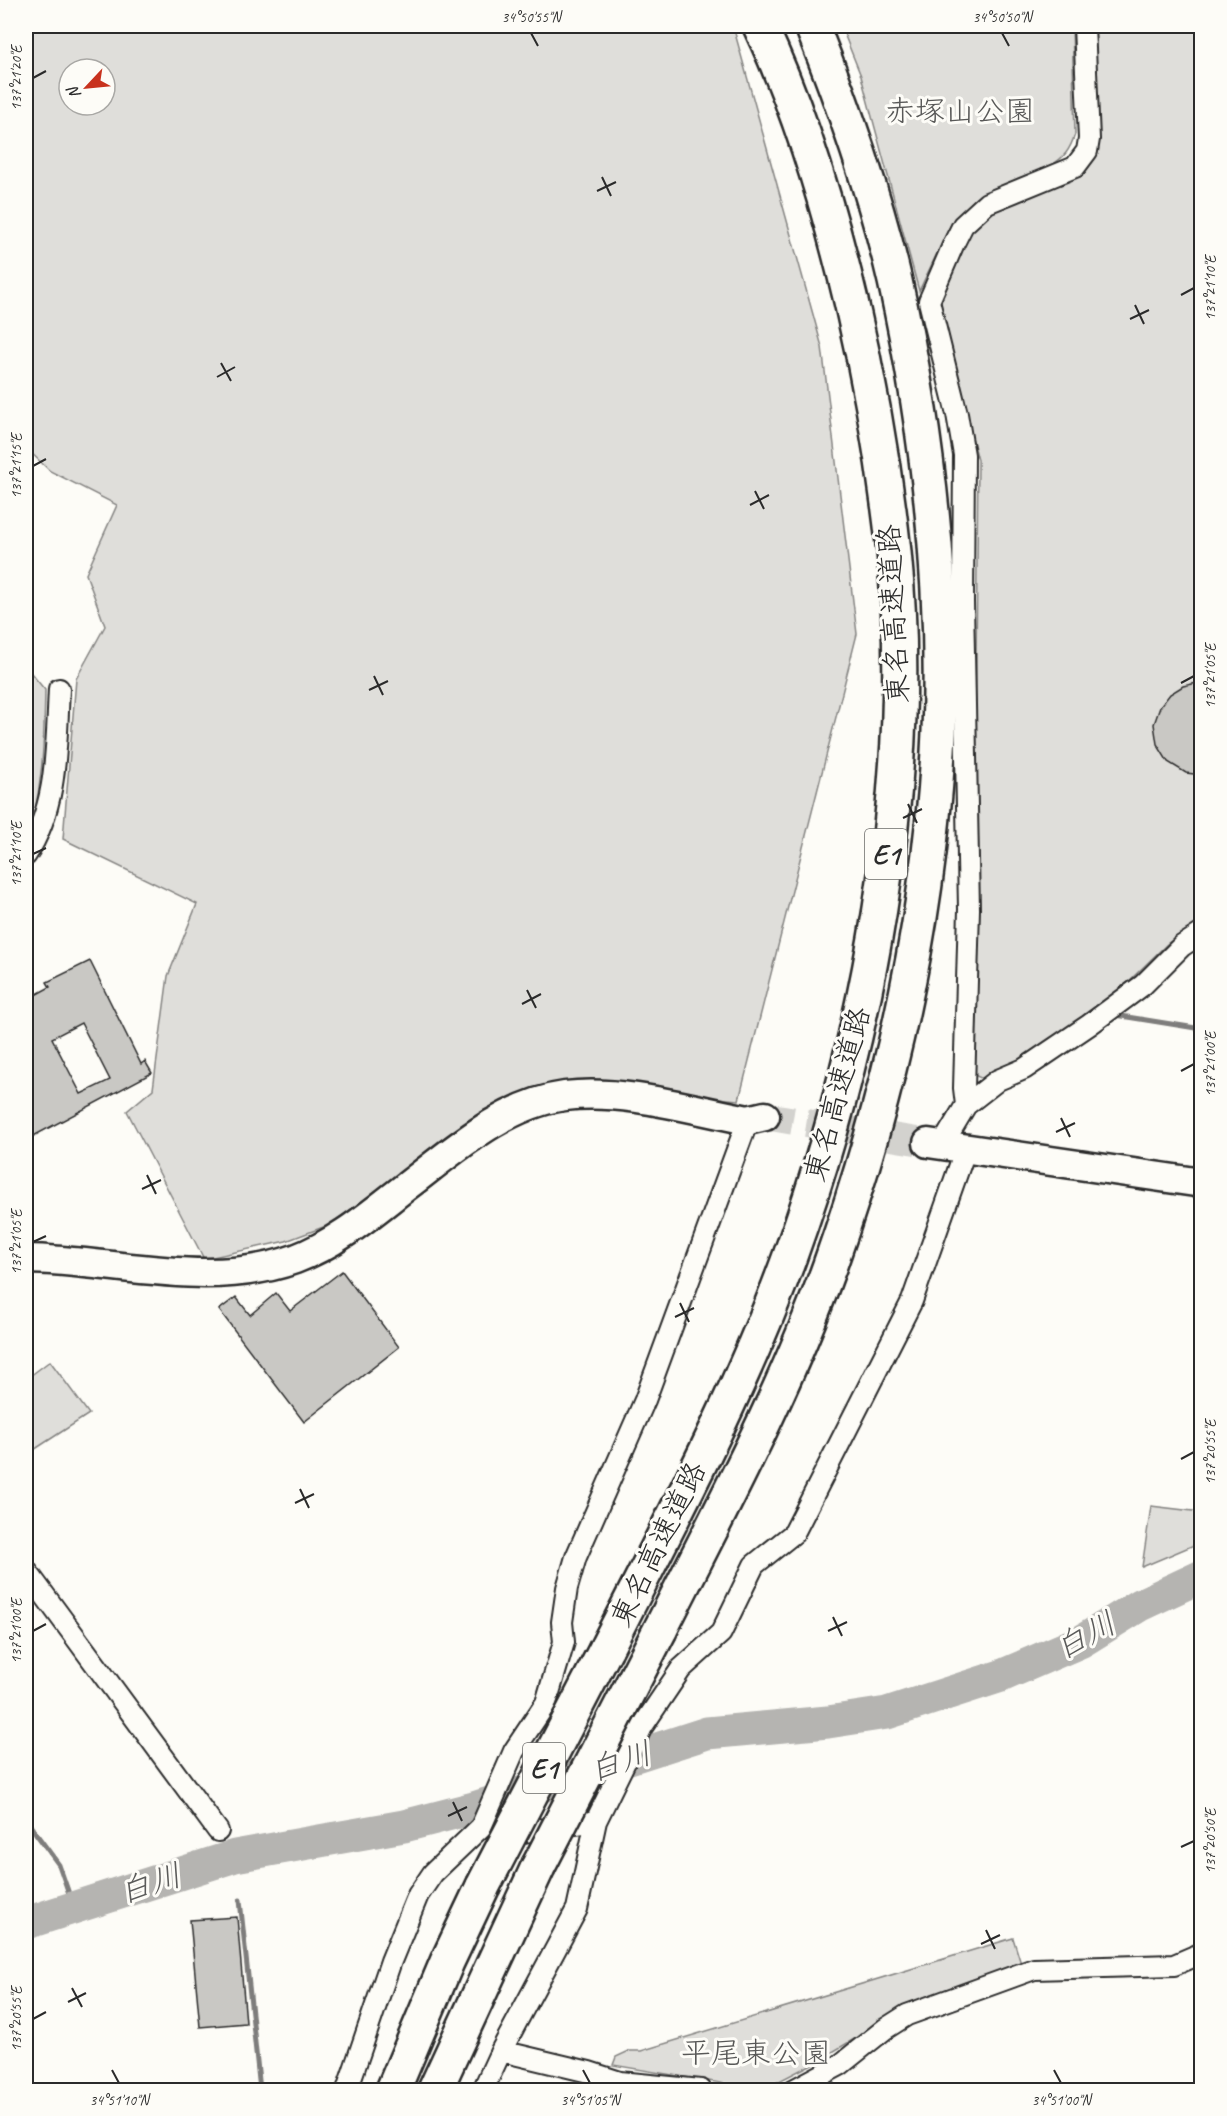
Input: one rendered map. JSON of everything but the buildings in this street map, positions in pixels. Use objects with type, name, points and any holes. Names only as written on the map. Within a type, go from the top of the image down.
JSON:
[{"type":"highway","name":"東名高速道路","points":[[393,2091],[447,1962],[483,1886],[606,1649],[751,1354],[790,1256],[840,1098],[880,901],[890,824],[897,730],[898,644],[894,555],[882,463],[862,350],[837,243],[804,139],[760,26]]},
{"type":"highway","name":"東名高速道路","points":[[435,2091],[490,1967],[538,1867],[748,1455],[829,1270],[858,1183],[904,1007],[922,911],[932,830],[939,730],[939,641],[926,464],[894,280],[866,178],[838,91],[812,26]]},
{"type":"street","points":[[966,1105],[964,1088],[969,909],[963,602],[964,455],[957,414],[929,301],[963,225],[987,203],[1076,167],[1087,151],[1089,124],[1084,26]]},
{"type":"street","points":[[26,855],[42,825],[55,772],[59,689]]},
{"type":"street","points":[[483,2091],[501,2051],[577,1909],[596,1821],[641,1728],[681,1669],[721,1633],[754,1565],[794,1533],[912,1301],[946,1145],[966,1105],[998,1080],[1024,1069],[1089,1025],[1143,985],[1182,946],[1202,933]]},
{"type":"street","points":[[26,1259],[71,1260],[195,1273],[233,1272],[294,1259],[344,1234],[477,1133],[521,1110],[563,1096],[629,1098],[757,1118],[645,1400],[576,1557],[567,1588],[562,1622],[564,1642],[546,1703],[514,1751],[500,1789],[474,1834],[434,1873],[418,1895],[392,1961],[347,2091]]},
{"type":"street","points":[[946,1145],[1202,1183]]},
{"type":"street","points":[[26,1570],[218,1831]]},
{"type":"street","points":[[474,1834],[596,1821]]},
{"type":"street","points":[[793,2091],[840,2065],[885,2029],[908,2015],[1024,1972],[1034,1969],[1098,1965],[1174,1965],[1202,1953]]},
{"type":"street","points":[[501,2051],[589,2072],[618,2086],[701,2091]]},
{"type":"green space","points":[[26,26],[733,26],[822,347],[857,634],[739,1100],[578,1086],[387,1187],[326,1226],[286,1241],[204,1259],[127,1111],[153,1089],[168,976],[197,904],[63,839],[76,679],[105,626],[86,574],[117,505],[50,471],[26,448]]},
{"type":"green space","name":"赤塚山公園","points":[[841,26],[1072,26],[1075,134],[1069,149],[1063,157],[1050,166],[976,198],[952,222],[919,291],[861,76]]},
{"type":"green space","points":[[1091,26],[1201,26],[1201,923],[1168,943],[1128,982],[1072,1028],[1010,1068],[985,1080],[972,1074],[978,460],[938,307],[961,242],[985,210],[1074,174],[1098,149]]},
{"type":"green space","points":[[26,667],[45,690],[39,787],[26,843]]},
{"type":"green space","points":[[50,1361],[89,1414],[26,1455],[26,1379]]},
{"type":"green space","points":[[1151,1506],[1201,1512],[1201,1542],[1142,1567]]},
{"type":"green space","name":"平尾東公園","points":[[1013,1938],[1022,1967],[906,2008],[814,2063],[762,2090],[613,2065],[616,2057],[629,2051],[641,2051]]},
{"type":"waterway","points":[[1115,1015],[1202,1029]]},
{"type":"waterway","name":"白川","points":[[26,1923],[235,1856],[404,1826],[474,1808],[707,1733],[828,1722],[887,1713],[1001,1676],[1082,1641],[1140,1605],[1202,1576]]},
{"type":"waterway","points":[[26,1820],[59,1865],[74,1908]]},
{"type":"waterway","points":[[240,1900],[260,2090]]},
{"type":"tunnel","points":[[765,1116],[928,1143]]}]
